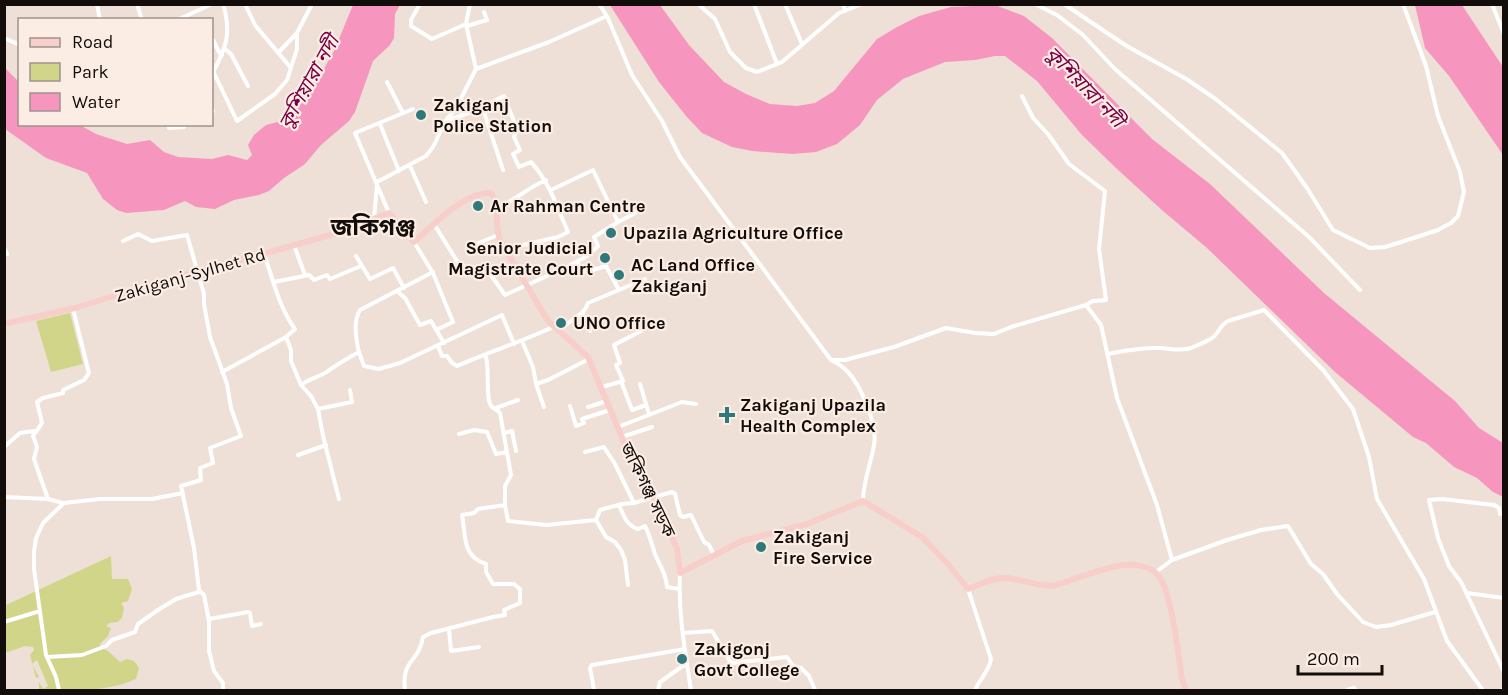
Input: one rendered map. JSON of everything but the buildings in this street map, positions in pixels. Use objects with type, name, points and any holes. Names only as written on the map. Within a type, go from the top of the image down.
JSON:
[{"type":"main road","points":[[374,218],[389,213],[414,242],[440,217],[484,192],[491,193],[495,197],[496,208]]},
{"type":"main road","name":"জকিগঞ্জ সড়ক","points":[[496,208],[498,235],[527,285],[556,330],[589,359],[629,454],[653,497],[677,549],[680,573]]},
{"type":"main road","name":"Zakiganj-Sylhet Rd","points":[[4,324],[72,308],[264,254],[337,233],[374,218]]},
{"type":"main road","points":[[680,573],[742,541],[807,524],[863,501],[922,537],[968,589],[1004,578],[1053,586],[1125,565],[1144,566],[1156,572],[1164,583],[1170,605],[1182,679],[1186,690]]},
{"type":"street","points":[[181,18],[212,4]]},
{"type":"street","points":[[213,70],[225,49],[229,32],[224,4]]},
{"type":"street","points":[[245,4],[255,25],[291,68]]},
{"type":"street","points":[[278,53],[297,33],[312,4]]},
{"type":"street","points":[[420,4],[411,20],[411,26],[432,39],[467,25],[487,20],[484,12]]},
{"type":"street","points":[[376,182],[426,156],[446,120],[455,110],[476,69],[467,25],[470,4]]},
{"type":"street","points":[[599,4],[608,16],[632,75],[662,121],[680,157],[831,360],[840,365],[853,378],[861,391],[871,421],[875,443],[863,485],[863,501]]},
{"type":"street","points":[[698,4],[715,20],[726,46],[746,68],[757,72],[782,62],[839,13],[862,4]]},
{"type":"street","points":[[754,4],[777,64]]},
{"type":"street","points":[[785,4],[802,44]]},
{"type":"street","points":[[843,4],[845,11]]},
{"type":"street","points":[[1035,4],[1057,15],[1083,35],[1115,69],[1309,237],[1360,290]]},
{"type":"street","points":[[1064,4],[1125,45],[1188,80],[1217,100],[1282,153],[1333,230],[1370,248],[1385,248],[1438,230],[1451,223],[1458,216],[1464,192],[1460,172],[1438,116],[1426,66],[1403,4]]},
{"type":"street","points":[[1492,4],[1503,34]]},
{"type":"street","points":[[476,69],[549,42],[608,16]]},
{"type":"street","points":[[213,74],[237,121],[275,94],[287,80],[297,49],[297,33]]},
{"type":"street","points":[[4,38],[18,44]]},
{"type":"street","points":[[213,40],[222,55]]},
{"type":"street","points":[[225,49],[231,54],[248,86]]},
{"type":"street","points":[[387,82],[403,113]]},
{"type":"street","points":[[446,120],[472,112],[504,96],[517,129],[514,137],[519,150],[513,154],[519,167],[531,162],[551,190],[568,232],[558,237],[505,249]]},
{"type":"street","points":[[831,360],[845,360],[894,347],[946,328],[994,334],[1093,301],[1106,300],[1099,249],[1105,191],[1069,164],[1048,134],[1033,118],[1022,96]]},
{"type":"street","points":[[482,106],[503,170]]},
{"type":"street","points":[[389,213],[356,133],[413,110]]},
{"type":"street","points":[[380,124],[399,171]]},
{"type":"street","points":[[169,128],[184,126]]},
{"type":"street","points":[[410,166],[426,202]]},
{"type":"street","points":[[551,190],[593,170],[618,222]]},
{"type":"street","points":[[496,208],[546,180]]},
{"type":"street","points":[[374,218],[378,195],[376,182]]},
{"type":"street","points":[[434,223],[452,257],[467,271],[482,266],[486,268],[505,295],[586,256],[598,246],[594,237],[643,208]]},
{"type":"street","points":[[123,241],[138,234],[152,241],[187,236],[199,272],[210,337],[227,384],[231,408],[241,436],[210,448],[213,464],[200,468],[201,481],[181,486],[194,548],[200,592],[204,595],[209,619],[209,651],[214,671],[223,683],[224,690]]},
{"type":"street","points":[[479,243],[498,235]]},
{"type":"street","points":[[414,242],[433,272],[453,322],[438,329]]},
{"type":"street","points":[[294,245],[306,276]]},
{"type":"street","points":[[4,248],[7,254],[4,255]]},
{"type":"street","points":[[222,372],[286,337],[295,329],[280,305],[280,297],[264,254]]},
{"type":"street","points":[[356,256],[370,279],[393,268],[404,288]]},
{"type":"street","points":[[575,262],[587,272],[606,266],[620,290]]},
{"type":"street","points":[[274,282],[309,274],[314,280],[327,275],[330,279],[361,266]]},
{"type":"street","points":[[433,272],[360,310],[357,316],[359,352],[364,366],[379,369],[400,363],[502,315],[514,344]]},
{"type":"street","points":[[438,346],[442,356],[447,356],[457,366],[490,351],[556,330],[585,311],[588,303],[645,279]]},
{"type":"street","points":[[398,292],[405,298],[420,325],[431,321],[438,329],[444,343]]},
{"type":"street","points":[[1086,305],[1101,325],[1117,398],[1157,505],[1172,560]]},
{"type":"street","points":[[4,447],[20,433],[34,431],[42,423],[37,402],[43,398],[63,393],[63,390],[88,377],[72,308]]},
{"type":"street","points":[[1107,354],[1136,349],[1159,348],[1175,351],[1188,349],[1212,338],[1222,324],[1264,310],[1323,370],[1353,409],[1369,457],[1377,499],[1424,579],[1447,641],[1481,690]]},
{"type":"street","points":[[582,313],[590,331]]},
{"type":"street","points":[[641,331],[614,345],[620,363],[616,365],[632,410],[646,405]]},
{"type":"street","points":[[286,337],[291,350],[291,362],[301,385],[311,396],[318,410],[339,499]]},
{"type":"street","points":[[522,341],[533,367],[544,407]]},
{"type":"street","points":[[301,385],[359,352]]},
{"type":"street","points":[[485,355],[489,366],[487,378],[489,399],[491,407],[496,408],[500,413],[511,476],[505,486],[508,520],[546,525],[596,520]]},
{"type":"street","points":[[536,384],[589,359]]},
{"type":"street","points":[[602,387],[621,381]]},
{"type":"street","points":[[640,384],[649,414]]},
{"type":"street","points":[[318,410],[352,402],[350,390]]},
{"type":"street","points":[[496,408],[518,400]]},
{"type":"street","points":[[588,407],[608,401]]},
{"type":"street","points":[[618,427],[682,402],[696,404]]},
{"type":"street","points":[[570,406],[576,426],[584,423],[582,419],[611,410]]},
{"type":"street","points":[[622,437],[652,427]]},
{"type":"street","points":[[459,434],[474,430],[487,432],[496,454],[507,452]]},
{"type":"street","points":[[34,431],[33,436],[37,447],[34,459],[48,499]]},
{"type":"street","points":[[504,432],[512,431],[516,451]]},
{"type":"street","points":[[297,454],[326,446]]},
{"type":"street","points":[[585,452],[604,447],[634,503]]},
{"type":"street","points":[[596,520],[600,510],[672,492],[675,494],[680,515],[683,517],[691,515],[704,542],[709,545],[714,555]]},
{"type":"street","points":[[4,497],[48,499],[64,503],[100,499],[141,500],[183,493]]},
{"type":"street","points":[[1500,514],[1498,507],[1494,505],[1442,499],[1429,500],[1438,538],[1449,566],[1466,593],[1503,672]]},
{"type":"street","points":[[59,690],[47,657],[34,569],[36,538],[43,523],[64,503]]},
{"type":"street","points":[[405,690],[404,676],[407,665],[421,648],[423,637],[430,633],[505,615],[504,610],[520,603],[520,589],[514,584],[493,584],[486,572],[486,564],[473,559],[467,545],[462,515],[474,513],[478,509],[505,505]]},
{"type":"street","points":[[619,505],[625,520],[631,527],[638,529],[645,526],[664,571],[667,587],[679,589]]},
{"type":"street","points":[[596,520],[606,537],[615,542],[621,550],[628,585]]},
{"type":"street","points":[[1156,572],[1172,560],[1227,540],[1261,530],[1288,526],[1311,564],[1323,574],[1337,594],[1364,622],[1376,627],[1435,612]]},
{"type":"street","points":[[680,573],[682,633],[691,690]]},
{"type":"street","points":[[968,589],[991,659],[990,665],[979,679],[975,690]]},
{"type":"street","points":[[47,657],[82,655],[106,646],[112,640],[135,632],[138,624],[176,599],[200,592]]},
{"type":"street","points":[[1466,593],[1503,598]]},
{"type":"street","points":[[4,622],[40,611]]},
{"type":"street","points":[[209,619],[248,612],[252,626],[261,624]]},
{"type":"street","points":[[449,629],[451,651],[479,647]]},
{"type":"street","points":[[682,633],[712,631],[731,663],[787,657],[793,666],[801,668],[809,676],[815,690]]},
{"type":"street","points":[[594,690],[590,668],[592,665],[685,649]]},
{"type":"street","points":[[658,690],[660,682],[687,663]]},
{"type":"street","points":[[1347,690],[1354,688],[1355,690]]},
{"type":"green space","points":[[70,313],[83,364],[51,372],[36,321]]},
{"type":"green space","points":[[111,556],[112,579],[128,579],[132,589],[128,601],[121,603],[124,608],[122,618],[106,626],[111,628],[100,647],[120,662],[127,659],[134,661],[139,668],[136,679],[101,689],[39,690],[39,682],[43,689],[48,686],[37,660],[32,664],[30,655],[34,650],[33,647],[25,646],[5,653],[4,606]]},
{"type":"water","points":[[353,5],[400,5],[395,14],[394,38],[373,61],[355,112],[349,121],[321,145],[305,164],[269,191],[234,200],[215,209],[196,207],[185,201],[164,210],[126,213],[117,210],[103,199],[87,173],[46,158],[5,129],[5,68],[18,81],[18,126],[82,126],[96,134],[127,144],[150,140],[164,152],[178,157],[212,159],[228,155],[247,160],[252,155],[248,145],[254,135],[266,125],[285,120],[294,112],[317,81],[334,51]]},
{"type":"water","name":"কুশিয়ারা নদী","points":[[610,5],[660,5],[689,45],[724,82],[770,104],[797,106],[815,103],[834,91],[877,39],[919,16],[951,7],[995,5],[1024,16],[1052,38],[1152,139],[1210,184],[1324,293],[1455,401],[1479,428],[1503,443],[1503,497],[1493,492],[1477,478],[1454,467],[1426,443],[1413,437],[1335,372],[1207,248],[1117,169],[1082,135],[1037,81],[1005,56],[945,62],[903,79],[877,100],[860,125],[837,144],[816,152],[793,154],[752,151],[732,147],[702,133],[659,82]]},
{"type":"water","points":[[1415,5],[1462,5],[1503,67],[1503,155],[1449,76],[1425,48]]},
{"type":"place","name":"Zakiganj Police Station","points":[[421,115]]},
{"type":"place","name":"Ar Rahman Centre","points":[[478,206]]},
{"type":"place","name":"Upazila Agriculture Office","points":[[611,233]]},
{"type":"place","name":"Senior Judicial Magistrate Court","points":[[605,258]]},
{"type":"place","name":"AC Land Office Zakiganj","points":[[619,275]]},
{"type":"place","name":"UNO Office","points":[[561,323]]},
{"type":"place","name":"Zakiganj Upazila Health Complex","points":[[727,415]]},
{"type":"place","name":"Zakiganj Fire Service","points":[[761,547]]},
{"type":"place","name":"Zakigonj Govt College","points":[[682,659]]},
{"type":"district","name":"জকিগঞ্জ","points":[[373,227]]}]
